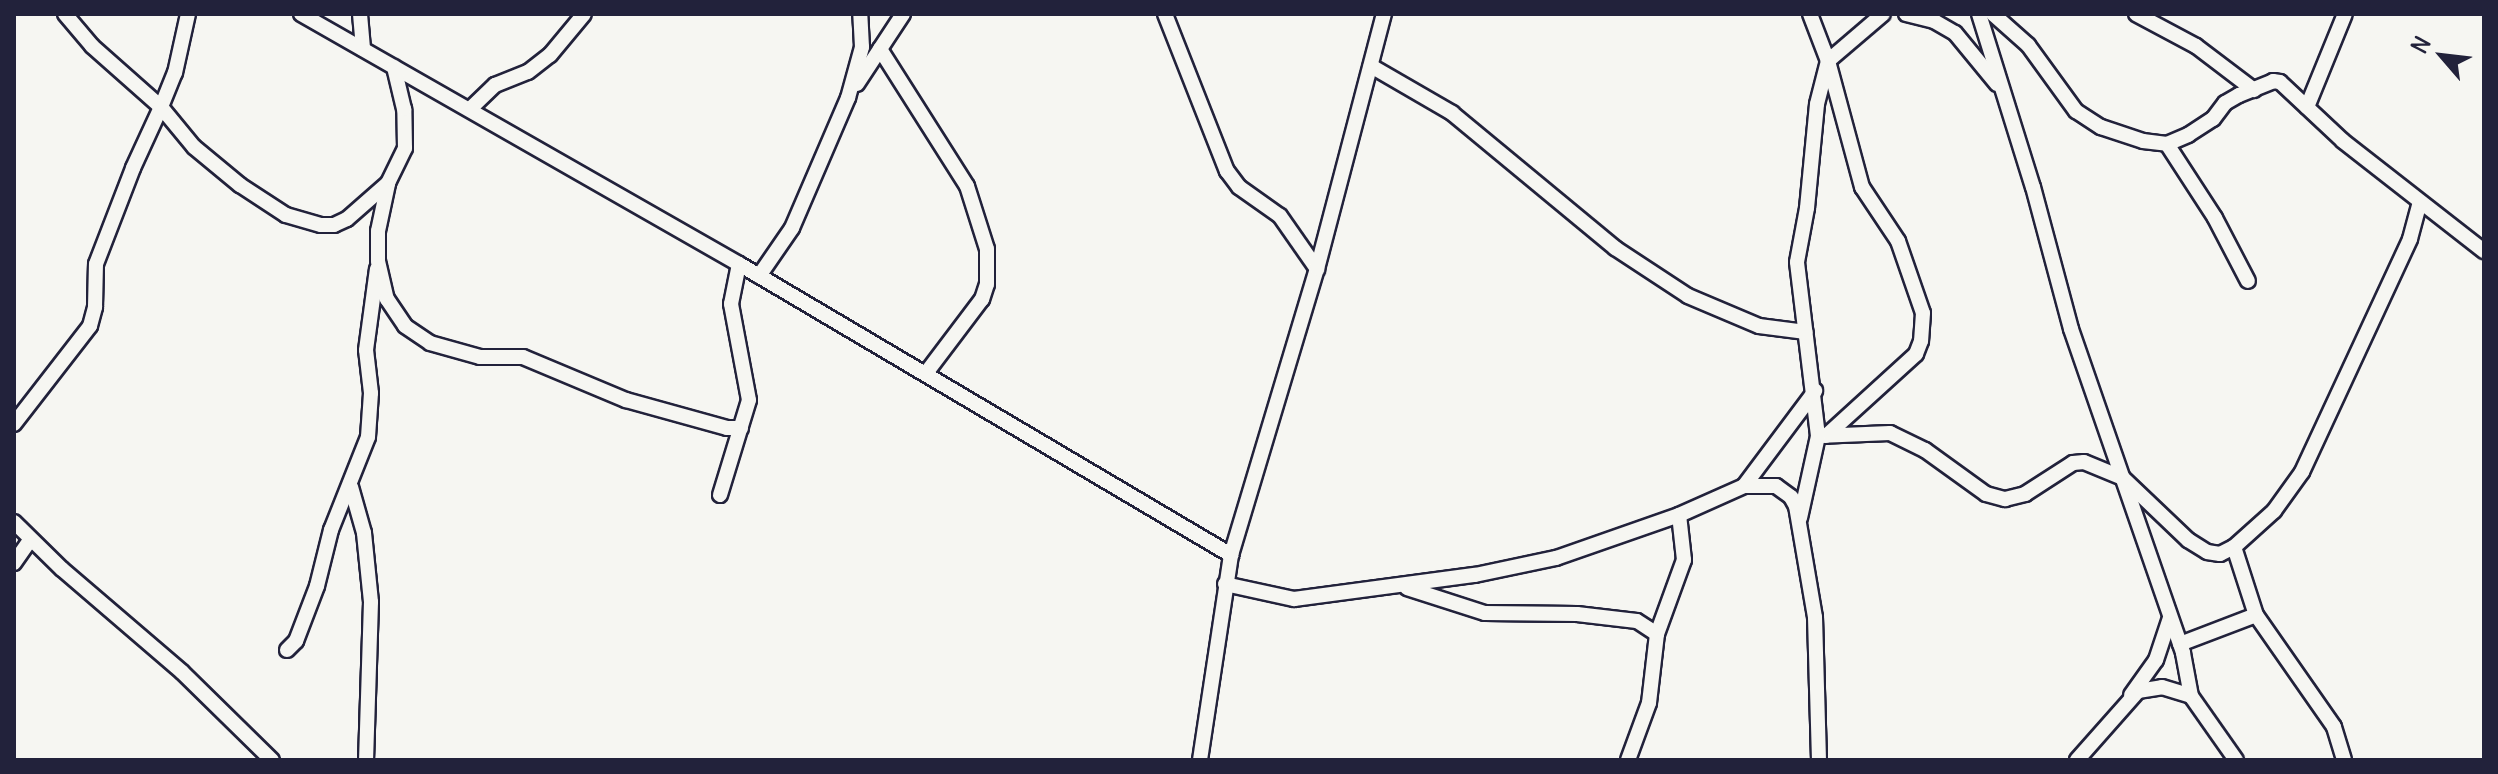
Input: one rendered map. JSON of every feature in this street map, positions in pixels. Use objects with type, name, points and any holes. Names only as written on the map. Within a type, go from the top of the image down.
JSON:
[{"type":"street","points":[[65,14],[92,46],[161,107],[194,147],[240,185],[286,215],[321,225],[334,225],[347,219],[388,183]]},
{"type":"street","points":[[14,424],[90,326],[96,264],[133,168],[175,73],[188,14]]},
{"type":"street","points":[[301,14],[739,264],[1231,555]]},
{"type":"street","points":[[360,14],[363,49]]},
{"type":"street","points":[[470,109],[495,85],[528,72],[550,55],[584,14]]},
{"type":"street","points":[[759,276],[792,228],[848,98],[862,47],[860,14]]},
{"type":"street","points":[[848,98],[903,14]]},
{"type":"street","points":[[1165,14],[1227,171],[1239,187],[1280,216],[1317,269]]},
{"type":"street","points":[[1200,760],[1231,555],[1317,269],[1384,14]]},
{"type":"street","points":[[1810,14],[1828,61],[1862,187],[1898,241],[1923,313],[1921,341],[1916,354],[1822,436]]},
{"type":"street","points":[[1799,522],[1822,436],[1797,262],[1807,208],[1817,104],[1828,61],[1883,14]]},
{"type":"street","points":[[1906,14],[1934,21],[1955,33],[2004,94]]},
{"type":"street","points":[[1979,14],[2033,187],[2071,329],[2180,644],[2191,696],[2236,760]]},
{"type":"street","points":[[1993,14],[2028,45],[2076,111],[2101,127],[2143,141],[2167,144],[2213,119],[2225,103],[2273,81],[2280,82],[2320,121],[2420,202],[2482,243]]},
{"type":"street","points":[[2136,14],[2196,46],[2254,90]]},
{"type":"street","points":[[2307,107],[2345,14]]},
{"type":"street","points":[[880,49],[967,186],[987,249],[987,284],[982,299],[926,373]]},
{"type":"street","points":[[1371,66],[1452,113],[1615,248],[1688,296],[1759,326],[1806,332]]},
{"type":"street","points":[[287,650],[296,641],[317,586],[335,519],[351,487],[368,437],[371,393],[366,350],[378,261],[378,231],[388,183],[405,148],[404,109],[394,67]]},
{"type":"street","points":[[2167,144],[2215,218],[2248,281]]},
{"type":"street","points":[[1822,436],[1890,433],[1925,450],[1986,494],[2005,499],[2025,494],[2073,463],[2084,462],[2123,478],[2188,540],[2207,552],[2220,554],[2234,547],[2274,511],[2302,472],[2410,239],[2420,202]]},
{"type":"street","points":[[378,261],[387,299],[405,326],[430,343],[480,357],[523,357],[626,400],[727,428],[741,428]]},
{"type":"street","points":[[720,495],[749,400],[731,304],[739,264]]},
{"type":"street","points":[[1744,486],[1815,391]]},
{"type":"street","points":[[1225,584],[1294,599],[1402,587],[1556,558],[1679,515],[1744,486],[1776,486],[1791,497],[1799,522],[1815,617],[1819,760]]},
{"type":"street","points":[[351,487],[364,533],[371,602],[366,760]]},
{"type":"street","points":[[1628,760],[1649,703],[1657,634],[1684,560],[1679,515]]},
{"type":"street","points":[[14,522],[182,672],[272,760]]},
{"type":"street","points":[[14,563],[31,539]]},
{"type":"street","points":[[2234,547],[2256,615],[2334,727],[2344,760]]},
{"type":"street","points":[[1402,587],[1485,613],[1577,614],[1622,619],[1637,621],[1657,634]]},
{"type":"street","points":[[2180,644],[2256,615]]},
{"type":"street","points":[[2077,760],[2099,738],[2156,660],[2171,617]]},
{"type":"street","points":[[2131,695],[2155,687],[2191,696]]}]
